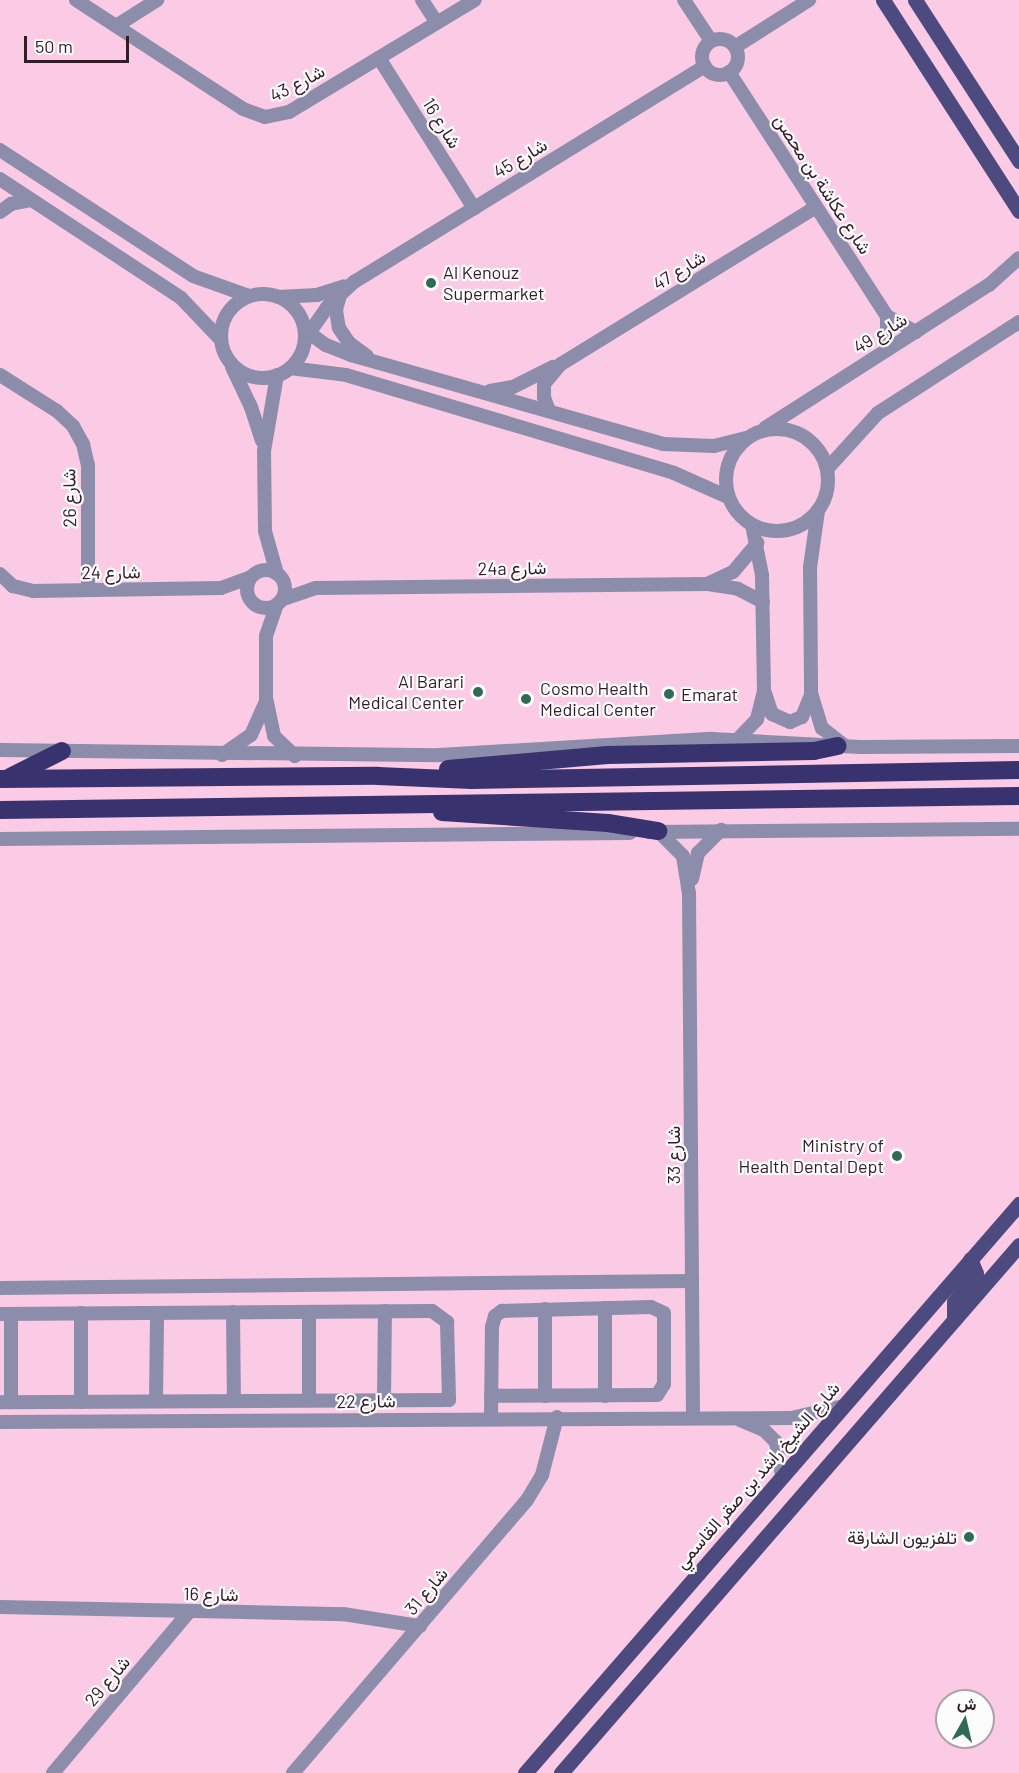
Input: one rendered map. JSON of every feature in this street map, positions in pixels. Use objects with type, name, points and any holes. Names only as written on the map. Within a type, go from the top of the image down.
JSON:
[{"type":"highway","points":[[378,776],[607,754],[814,751],[843,746]]},
{"type":"highway","points":[[4,778],[62,751]]},
{"type":"highway","points":[[4,778],[378,776],[472,780],[1019,770]]},
{"type":"highway","points":[[0,810],[368,807],[456,802],[1019,796]]},
{"type":"highway","points":[[368,807],[608,823],[658,831]]},
{"type":"main road","points":[[883,0],[1019,211]]},
{"type":"main road","points":[[915,0],[1019,161]]},
{"type":"main road","points":[[1002,183],[1019,200]]},
{"type":"main road","name":"شارع الشيخ راشد بن صقر القاسمي","points":[[525,1773],[1019,1203]]},
{"type":"main road","points":[[561,1773],[1019,1245]]},
{"type":"main road","points":[[954,1320],[954,1302],[976,1273],[970,1259]]},
{"type":"street","name":"شارع 43","points":[[76,0],[243,109],[265,117],[288,112],[475,0]]},
{"type":"street","points":[[116,26],[156,0]]},
{"type":"street","points":[[422,0],[437,23]]},
{"type":"street","points":[[684,0],[711,42]]},
{"type":"street","points":[[735,47],[809,0]]},
{"type":"street","points":[[722,39],[735,47],[737,63],[729,72],[719,74],[705,66],[704,50],[711,42],[722,39]]},
{"type":"street","name":"شارع 16","points":[[380,57],[474,208]]},
{"type":"street","name":"شارع 45","points":[[306,334],[341,292],[354,282],[705,66]]},
{"type":"street","name":"شارع عكاشة بن محصن","points":[[729,72],[887,316],[916,332]]},
{"type":"street","points":[[0,150],[193,276],[249,296],[278,297],[298,312],[306,334],[301,355],[290,368],[278,375],[250,376],[229,360]]},
{"type":"street","points":[[0,179],[181,298],[221,340],[251,407],[264,451]]},
{"type":"street","points":[[0,212],[11,204],[32,200]]},
{"type":"street","name":"شارع 47","points":[[484,392],[513,387],[561,364],[816,207]]},
{"type":"street","name":"شارع 49","points":[[752,435],[1013,272],[1019,258]]},
{"type":"street","name":"شارع 45","points":[[278,297],[317,295],[354,282]]},
{"type":"street","points":[[341,292],[336,310],[343,336],[379,363]]},
{"type":"street","points":[[221,340],[225,318],[249,296]]},
{"type":"street","points":[[887,316],[887,350]]},
{"type":"street","points":[[827,469],[878,413],[1019,322]]},
{"type":"street","points":[[306,334],[338,351],[680,446],[714,446],[779,429],[804,437],[814,445],[827,469],[827,493],[818,510],[810,567],[811,693],[822,728],[843,746]]},
{"type":"street","name":"شارع 47","points":[[549,411],[544,398],[544,384],[561,364]]},
{"type":"street","points":[[290,368],[346,375],[674,473],[728,497]]},
{"type":"street","points":[[267,636],[247,588],[253,575],[265,531],[264,451],[278,375]]},
{"type":"street","name":"شارع 26","points":[[1,377],[57,411],[72,426],[83,444],[88,465],[88,590]]},
{"type":"street","points":[[752,435],[732,456],[726,469],[728,497],[734,508],[752,525],[765,530],[793,529],[818,510]]},
{"type":"street","points":[[752,525],[757,543],[763,602],[765,691],[772,714],[790,723],[802,717],[811,693]]},
{"type":"street","points":[[265,531],[285,589],[267,636],[267,698],[274,736],[295,756]]},
{"type":"street","name":"24a شارع","points":[[708,584],[733,572],[757,543]]},
{"type":"street","points":[[253,575],[266,570],[279,576]]},
{"type":"street","name":"شارع 24","points":[[2,577],[33,591],[221,588],[253,575]]},
{"type":"street","name":"24a شارع","points":[[279,576],[316,588],[708,584],[738,589],[763,602]]},
{"type":"street","name":"شارع 24","points":[[221,588],[253,602]]},
{"type":"street","name":"24a شارع","points":[[279,602],[316,588]]},
{"type":"street","points":[[253,602],[266,607],[279,602]]},
{"type":"street","points":[[737,740],[757,719],[765,691]]},
{"type":"street","points":[[222,755],[251,735],[267,698]]},
{"type":"street","points":[[0,750],[295,756],[448,755],[737,740],[843,746],[1019,746]]},
{"type":"street","points":[[0,839],[720,830],[1019,829]]},
{"type":"street","name":"شارع 33","points":[[689,893],[698,853],[720,830]]},
{"type":"street","name":"شارع 33","points":[[658,831],[683,856],[689,893],[693,1416]]},
{"type":"street","points":[[0,1288],[692,1281]]},
{"type":"street","points":[[491,1396],[605,1396],[661,1392],[664,1384],[666,1321],[664,1313],[656,1307],[507,1309],[495,1316],[491,1396],[491,1418]]},
{"type":"street","points":[[605,1308],[605,1396]]},
{"type":"street","points":[[545,1309],[545,1396]]},
{"type":"street","points":[[384,1400],[385,1311]]},
{"type":"street","points":[[449,1400],[5,1402],[5,1314],[432,1311],[444,1317],[449,1400],[449,1418]]},
{"type":"street","points":[[233,1312],[234,1401]]},
{"type":"street","points":[[309,1312],[309,1400]]},
{"type":"street","points":[[81,1313],[81,1402]]},
{"type":"street","points":[[156,1401],[157,1313]]},
{"type":"street","name":"شارع 22","points":[[0,1422],[693,1416],[801,1418],[844,1406]]},
{"type":"street","name":"شارع 31","points":[[293,1773],[535,1488],[557,1417]]},
{"type":"street","name":"شارع 22","points":[[732,1418],[771,1435],[779,1449],[782,1477]]},
{"type":"street","name":"شارع 16","points":[[0,1607],[343,1614],[420,1626]]},
{"type":"street","name":"شارع 29","points":[[53,1773],[189,1612]]},
{"type":"place","name":"Al Kenouz Supermarket","points":[[431,283]]},
{"type":"place","name":"Al Barari Medical Center","points":[[478,692]]},
{"type":"place","name":"Emarat","points":[[669,694]]},
{"type":"place","name":"Cosmo Health Medical Center","points":[[526,699]]},
{"type":"place","name":"Ministry of Health Dental Dept","points":[[897,1156]]},
{"type":"place","name":"تلفزيون الشارقة","points":[[969,1537]]}]
